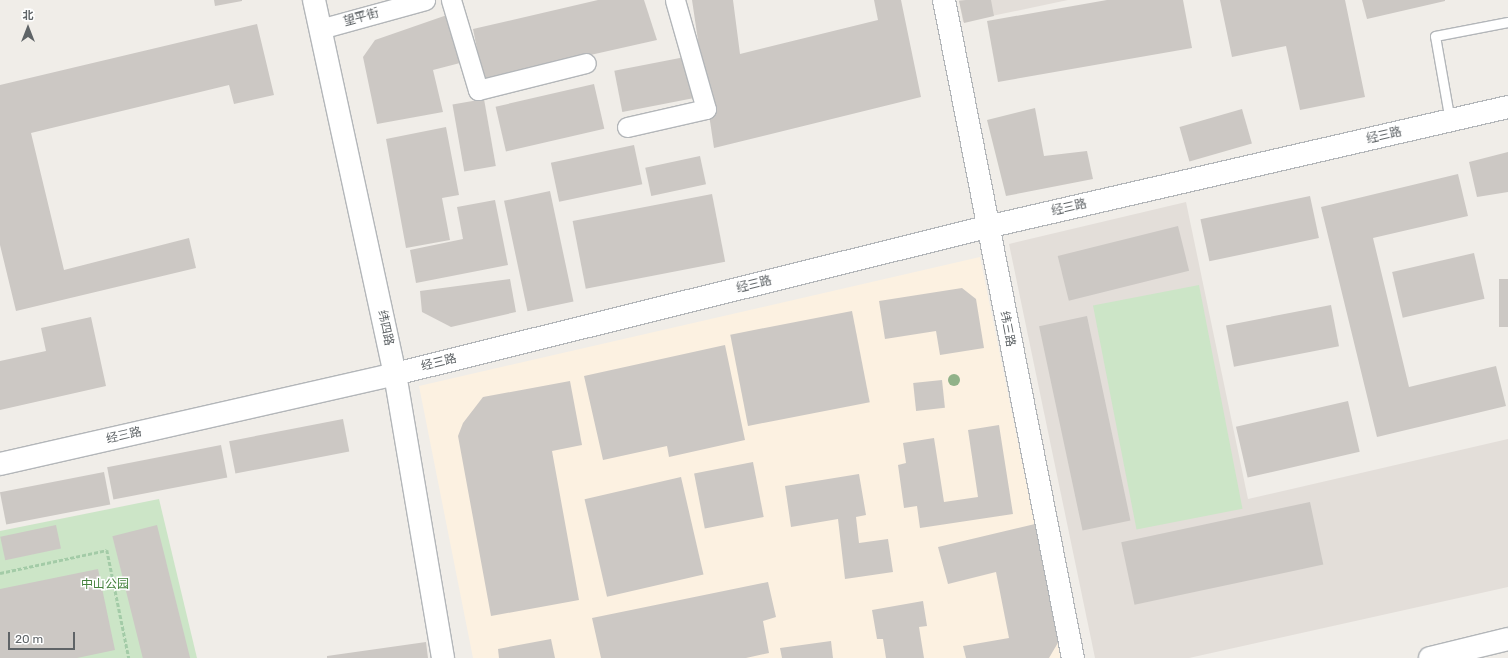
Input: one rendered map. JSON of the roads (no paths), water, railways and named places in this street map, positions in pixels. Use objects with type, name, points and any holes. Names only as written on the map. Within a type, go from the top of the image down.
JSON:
[{"type":"street","name":"纬四路","points":[[314,0],[394,374],[443,658]]},
{"type":"street","name":"望平街","points":[[320,29],[425,0]]},
{"type":"street","points":[[451,0],[478,90],[586,63]]},
{"type":"street","points":[[627,127],[706,110],[675,0]]},
{"type":"street","name":"纬三路","points":[[944,0],[987,227],[1073,658]]},
{"type":"street","name":"经三路","points":[[0,464],[394,374],[987,227],[1508,107]]},
{"type":"street","points":[[1430,658],[1508,639]]},
{"type":"lane","points":[[1450,121],[1435,36],[1508,22]]},
{"type":"park label","name":"中山公园","points":[[105,585]]}]
